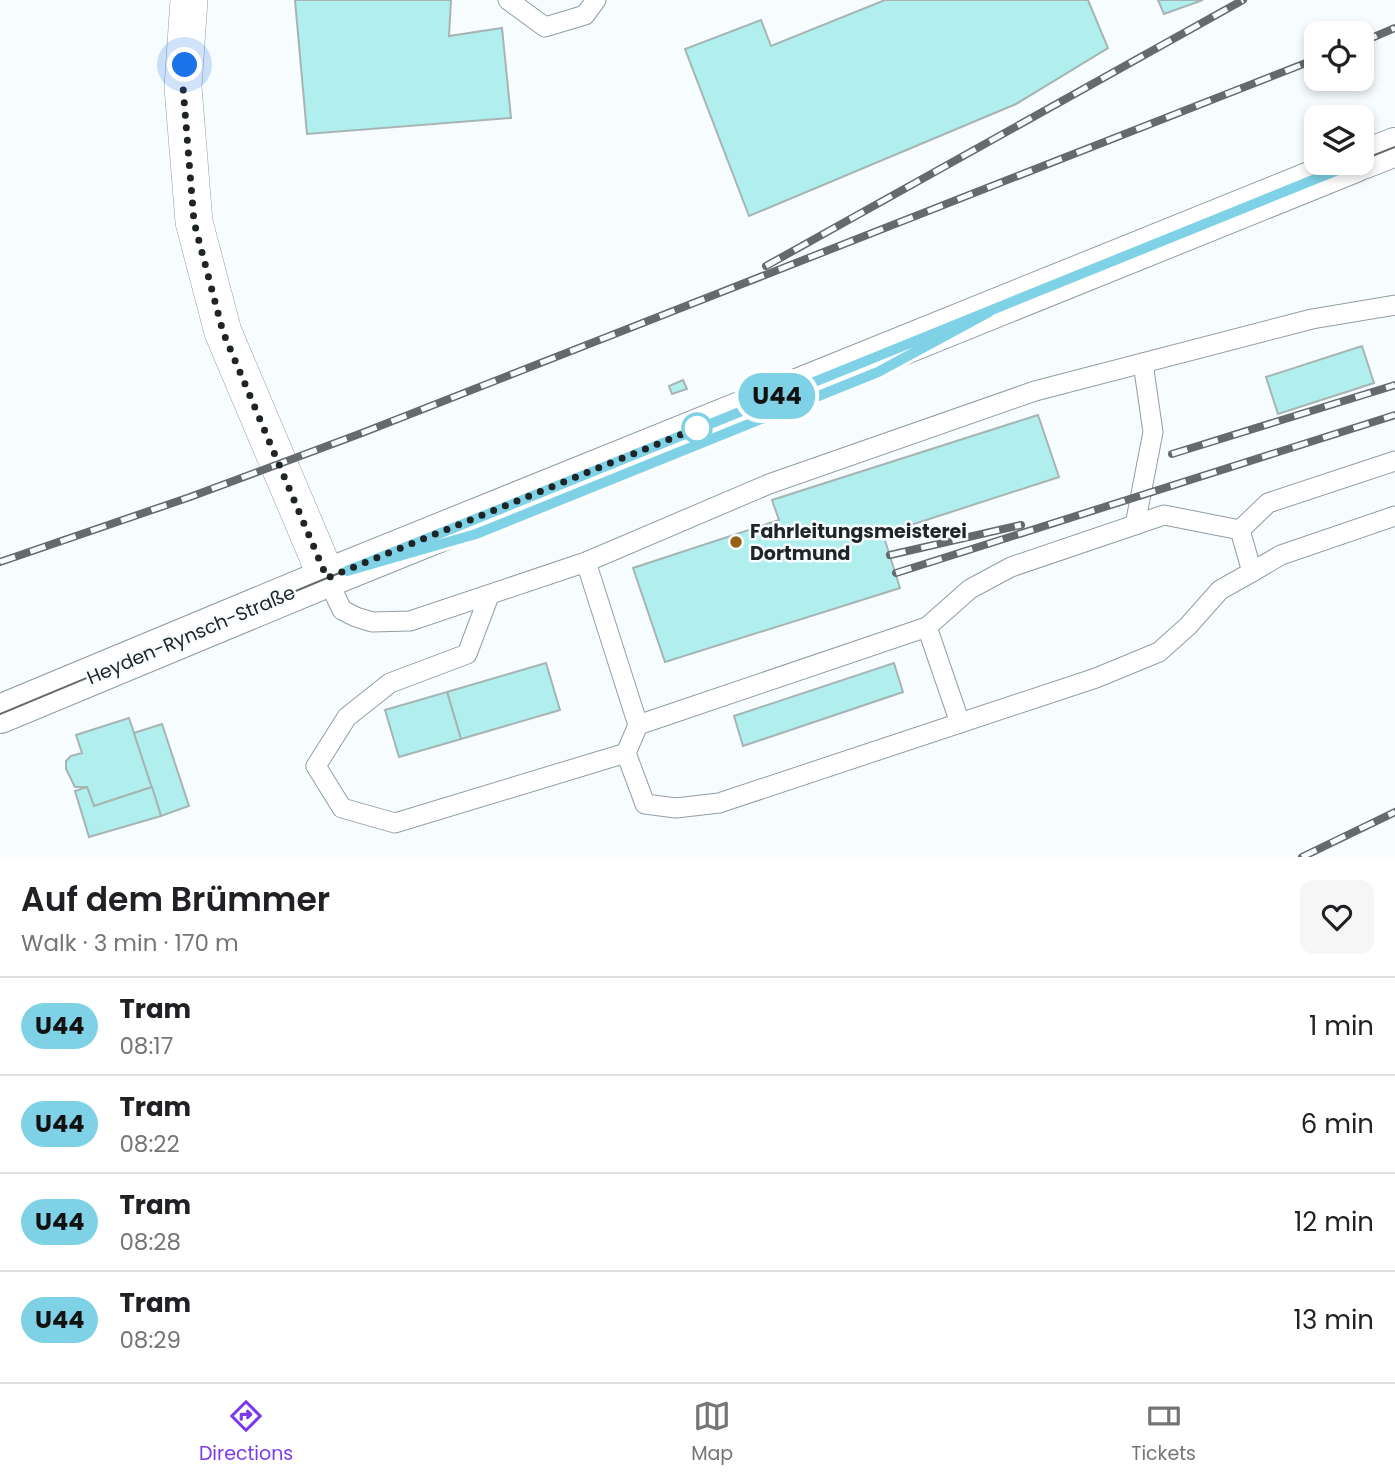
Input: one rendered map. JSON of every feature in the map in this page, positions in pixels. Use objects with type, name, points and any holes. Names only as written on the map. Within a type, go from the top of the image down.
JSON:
[{"type":"main road","points":[[1374,155],[1395,147]]},
{"type":"main road","name":"Heyden-Rynsch-Straße","points":[[0,714],[327,578],[1325,175]]},
{"type":"street","points":[[189,0],[183,87],[194,222],[223,332],[327,578]]},
{"type":"lane","points":[[508,0],[545,27],[585,15],[596,0]]},
{"type":"lane","points":[[327,578],[342,610],[372,622],[410,621],[586,562],[781,479],[1035,391],[1312,319],[1395,304]]},
{"type":"lane","points":[[1135,525],[1153,432],[1143,363]]},
{"type":"lane","points":[[1240,530],[1268,503],[1395,461]]},
{"type":"lane","points":[[638,725],[928,627],[970,589],[1011,567],[1164,515],[1240,530]]},
{"type":"lane","points":[[586,562],[638,725],[626,753],[645,804],[676,808],[719,803],[1096,678],[1159,652],[1188,626],[1220,590],[1281,555],[1395,516]]},
{"type":"lane","points":[[1240,530],[1252,572]]},
{"type":"lane","points":[[489,596],[467,654],[390,683],[347,717],[316,766],[342,808],[395,822],[626,753]]},
{"type":"lane","points":[[928,627],[960,723]]},
{"type":"building","points":[[295,0],[451,0],[449,36],[502,28],[511,118],[307,134]]},
{"type":"building","points":[[885,0],[1088,0],[1108,48],[1016,104],[749,216],[685,49],[761,20],[771,46]]},
{"type":"building","points":[[1158,0],[1203,0],[1164,14]]},
{"type":"building","points":[[1362,346],[1374,383],[1278,414],[1266,377]]},
{"type":"building","points":[[683,380],[687,389],[672,394],[669,386]]},
{"type":"building","points":[[1038,415],[1059,477],[883,534],[900,588],[665,662],[633,568],[779,520],[772,500]]},
{"type":"building","points":[[546,663],[560,710],[461,739],[447,692]]},
{"type":"building","points":[[894,663],[903,692],[743,746],[734,716]]},
{"type":"building","points":[[447,692],[461,739],[399,757],[385,710]]},
{"type":"building","points":[[129,718],[152,787],[94,806],[87,787],[75,787],[66,769],[66,761],[71,756],[82,753],[76,735]]},
{"type":"building","points":[[162,724],[189,806],[161,816],[134,733]]},
{"type":"building","points":[[87,787],[94,806],[152,787],[161,816],[89,837],[75,791]]},
{"type":"tram line","points":[[1374,155],[1395,147]]},
{"type":"tram line","points":[[0,714],[327,578],[1325,175]]},
{"type":"tram line","name":"U44","points":[[989,312],[878,372],[854,382],[476,534],[347,571],[1325,175]]},
{"type":"tram line","points":[[428,547],[476,534],[854,382],[926,345]]},
{"type":"railway","points":[[766,266],[1243,0]]},
{"type":"railway","points":[[1374,37],[1395,28]]},
{"type":"railway","points":[[0,562],[190,497],[362,433],[1304,64]]},
{"type":"railway","points":[[1172,454],[1395,385]]},
{"type":"railway","points":[[896,573],[1395,415]]},
{"type":"railway","points":[[890,555],[1021,525]]},
{"type":"railway","points":[[1302,857],[1395,812]]},
{"type":"place","name":"Fahrleitungsmeisterei Dortmund","points":[[736,542]]},
{"type":"route","points":[[185,65],[183,87],[194,222],[223,332],[327,578],[697,428]]}]
